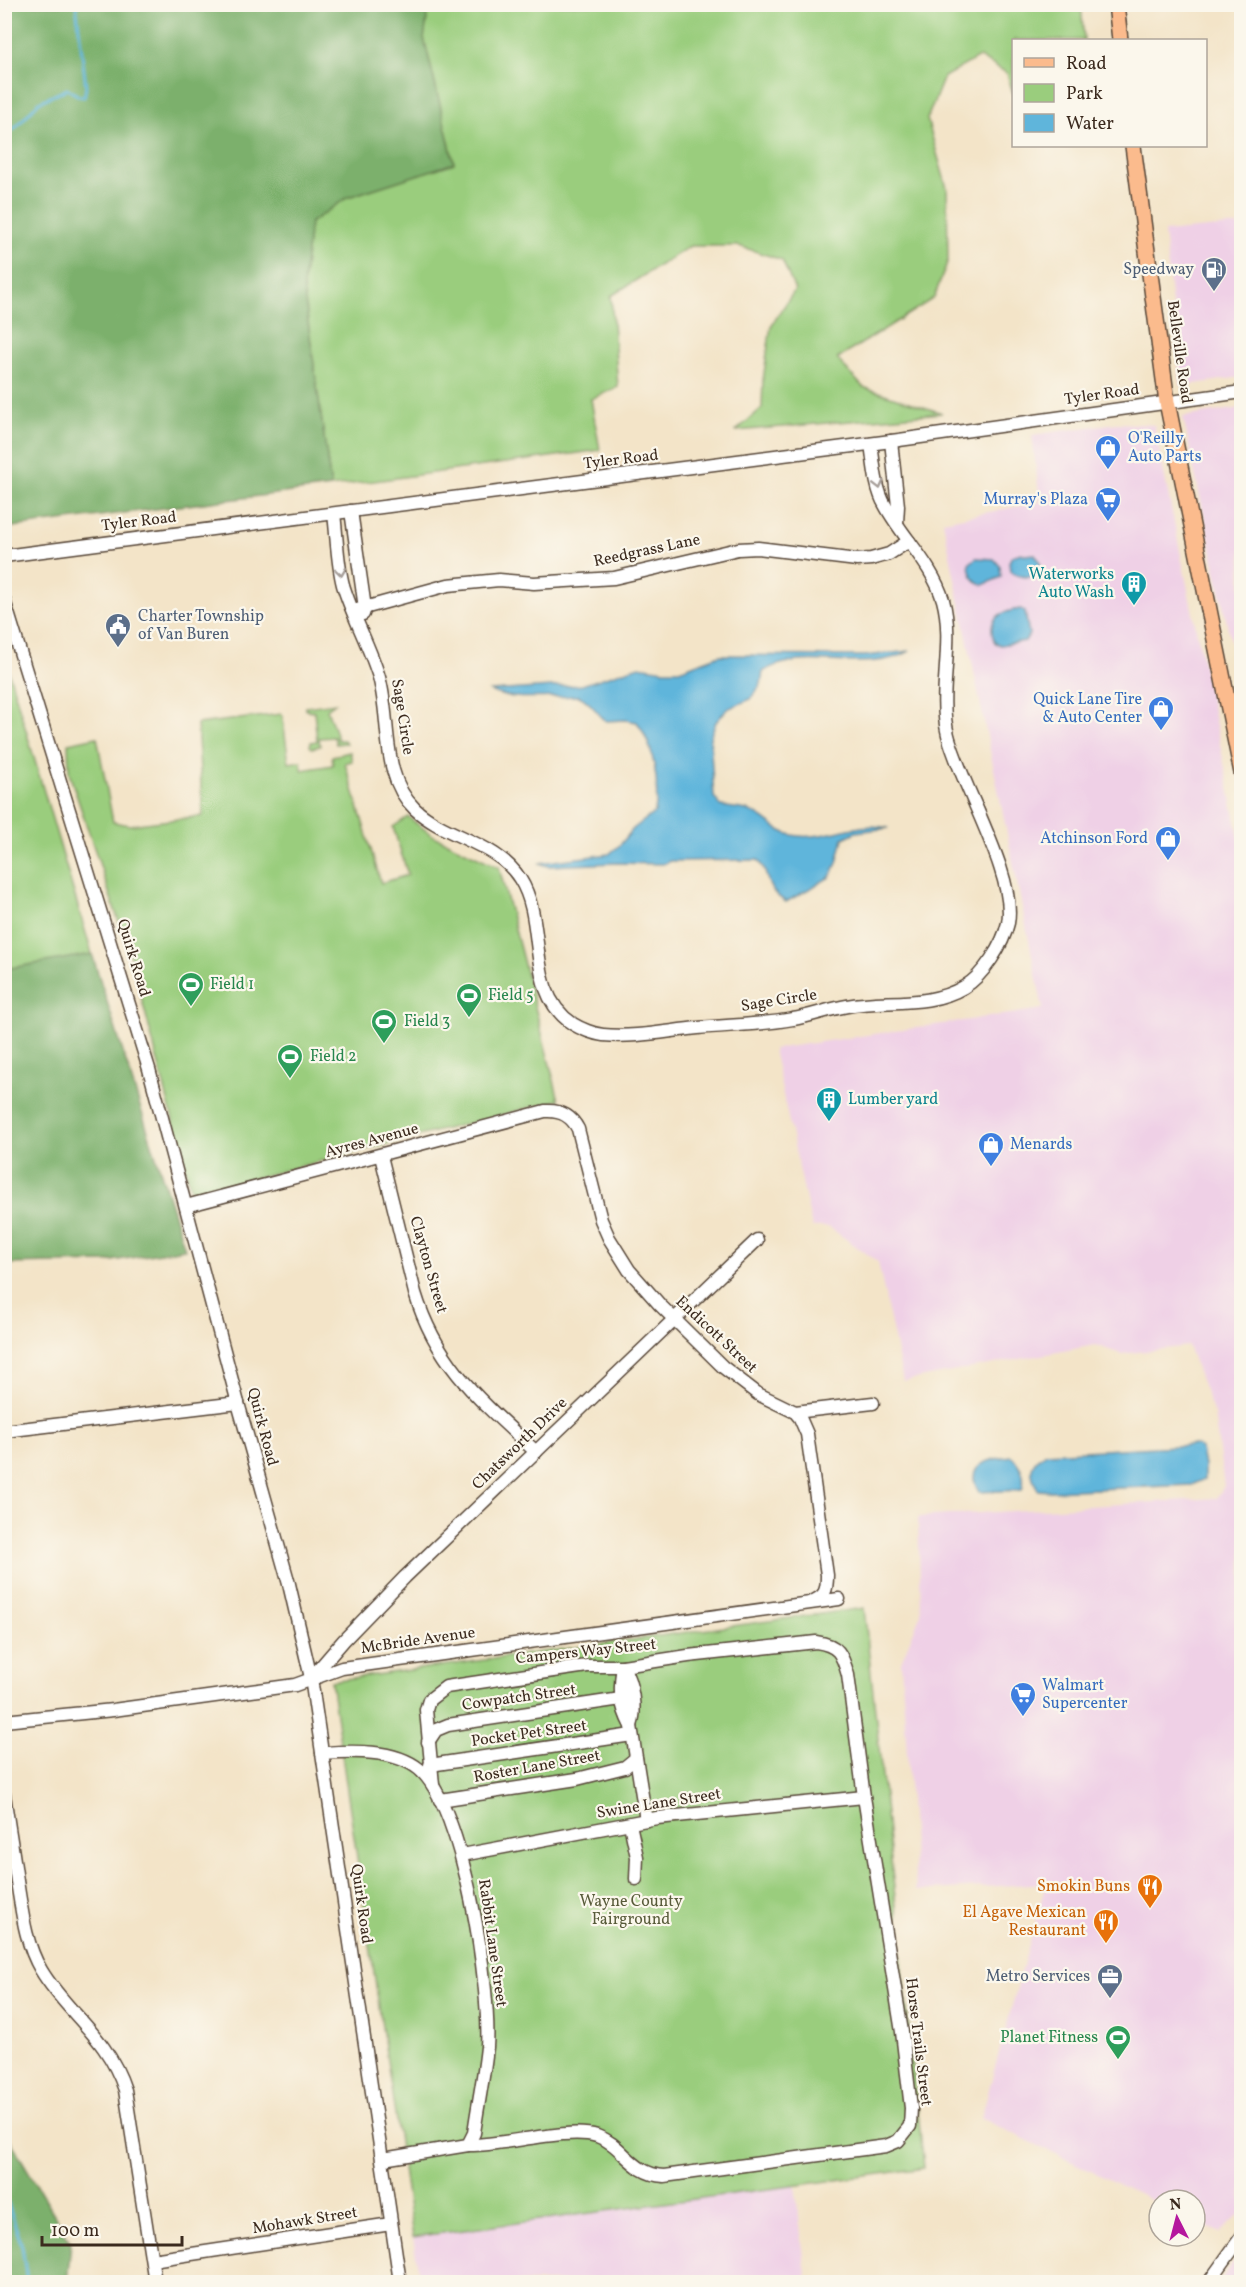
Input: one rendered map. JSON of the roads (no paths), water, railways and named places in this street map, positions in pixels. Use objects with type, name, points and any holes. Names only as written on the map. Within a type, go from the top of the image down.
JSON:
[{"type":"main road","points":[[1116,4],[1120,39]]},
{"type":"main road","name":"Belleville Road","points":[[1133,147],[1167,402],[1242,773]]},
{"type":"street","name":"Tyler Road","points":[[4,556],[871,444],[1242,393]]},
{"type":"street","points":[[891,441],[898,506],[897,523]]},
{"type":"street","name":"Sage Circle","points":[[351,511],[361,627],[379,677],[387,741],[399,784],[413,807],[443,830],[497,854],[520,878],[532,908],[541,976],[557,1011],[574,1026],[600,1035],[642,1034],[792,1019],[846,1006],[927,1001],[950,994],[969,985],[1003,942],[1009,918],[1003,873],[967,789],[948,735],[944,710],[946,633],[943,602],[931,574],[883,503],[874,468],[871,444]]},
{"type":"street","name":"Sage Circle","points":[[334,514],[343,583],[359,610]]},
{"type":"street","name":"Reedgrass Lane","points":[[359,610],[448,585],[499,580],[534,583],[614,578],[738,549],[758,548],[840,558],[871,559],[891,553],[909,541]]},
{"type":"street","name":"Quirk Road","points":[[4,600],[149,1069],[289,1584],[311,1678],[400,2283]]},
{"type":"street","name":"Ayres Avenue","points":[[186,1206],[545,1112],[556,1111],[565,1114]]},
{"type":"street","name":"Endicott Street","points":[[565,1114],[578,1129],[594,1198],[609,1238],[629,1270],[674,1319],[731,1375],[758,1394],[795,1412]]},
{"type":"street","name":"Clayton Street","points":[[381,1156],[421,1313],[439,1349],[468,1388],[536,1452]]},
{"type":"street","name":"Chatsworth Drive","points":[[311,1678],[405,1577],[757,1240]]},
{"type":"street","points":[[4,1431],[238,1403]]},
{"type":"street","points":[[795,1412],[873,1403]]},
{"type":"street","points":[[795,1412],[807,1434],[827,1575],[826,1591],[821,1598],[811,1602]]},
{"type":"street","name":"McBride Avenue","points":[[4,1721],[113,1710],[283,1687],[342,1668],[839,1599]]},
{"type":"street","name":"Campers Way Street","points":[[433,1785],[426,1710],[429,1700],[446,1687],[587,1666],[623,1666],[688,1656],[816,1642],[835,1647]]},
{"type":"street","name":"Horse Trails Street","points":[[468,2145],[495,2144],[572,2134],[596,2136],[606,2140],[636,2167],[648,2173],[664,2176],[876,2147],[898,2141],[910,2126],[911,2108],[902,2032],[864,1797],[848,1675],[843,1659],[835,1647]]},
{"type":"street","points":[[623,1666],[619,1690],[624,1713],[632,1731],[646,1820]]},
{"type":"street","points":[[623,1666],[628,1677],[634,1717],[632,1731]]},
{"type":"street","name":"Cowpatch Street","points":[[428,1742],[436,1730],[448,1725],[621,1700]]},
{"type":"street","name":"Pocket Pet Street","points":[[430,1765],[632,1731]]},
{"type":"street","name":"Rabbit Lane Street","points":[[322,1753],[392,1756],[420,1769],[433,1785],[462,1855],[486,2000],[487,2047],[474,2133],[468,2145]]},
{"type":"street","name":"Roster Lane Street","points":[[440,1800],[577,1779],[625,1767],[636,1758]]},
{"type":"street","points":[[4,1794],[24,1923],[34,1957],[53,1987],[100,2040],[121,2079],[127,2100],[155,2283]]},
{"type":"street","name":"Swine Lane Street","points":[[462,1855],[646,1820],[864,1797]]},
{"type":"street","points":[[630,1824],[637,1857],[636,1879]]},
{"type":"street","points":[[383,2159],[468,2145]]},
{"type":"street","name":"Mohawk Street","points":[[152,2260],[391,2224]]},
{"type":"street","points":[[1209,2283],[1242,2236]]},
{"type":"water","points":[[1021,553],[1035,554],[1039,560],[1041,568],[1034,575],[1023,576],[1010,571],[1009,562],[1012,556]]},
{"type":"water","points":[[976,558],[994,559],[1000,566],[1001,577],[983,585],[977,582],[971,574],[969,564]]},
{"type":"water","points":[[1021,609],[1025,612],[1029,634],[1025,641],[1001,645],[995,643],[992,627],[997,617]]},
{"type":"water","points":[[910,651],[893,658],[874,661],[795,661],[778,665],[763,672],[761,684],[751,699],[727,709],[716,722],[710,737],[714,797],[721,806],[749,811],[781,831],[792,835],[816,836],[876,826],[889,828],[856,832],[843,838],[837,863],[830,877],[786,902],[773,891],[758,860],[548,866],[539,863],[609,854],[633,829],[655,812],[656,777],[648,742],[637,722],[606,721],[579,696],[533,698],[509,696],[490,691],[582,685],[639,666],[679,670],[720,655],[865,656]]},
{"type":"water","points":[[1195,1445],[1201,1449],[1204,1479],[1192,1485],[1050,1491],[1038,1490],[1032,1473],[1033,1465],[1046,1453]]},
{"type":"water","points":[[1011,1456],[1022,1471],[1022,1490],[979,1492],[975,1483],[976,1470],[994,1459]]},
{"type":"waterway","points":[[4,136],[16,127],[39,102],[67,89],[84,97],[86,87],[76,4]]},
{"type":"waterway","points":[[4,2193],[22,2246],[27,2282]]},
{"type":"place","name":"Speedway","points":[[1214,293]]},
{"type":"place","name":"O'Reilly Auto Parts","points":[[1108,471]]},
{"type":"place","name":"Murray's Plaza","points":[[1108,523]]},
{"type":"place","name":"Waterworks Auto Wash","points":[[1134,607]]},
{"type":"place","name":"Charter Township of Van Buren","points":[[118,649]]},
{"type":"place","name":"Quick Lane Tire & Auto Center","points":[[1161,732]]},
{"type":"place","name":"Atchinson Ford","points":[[1168,862]]},
{"type":"place","name":"Field 1","points":[[191,1008]]},
{"type":"place","name":"Field 5","points":[[469,1019]]},
{"type":"place","name":"Field 3","points":[[384,1045]]},
{"type":"place","name":"Field 2","points":[[290,1080]]},
{"type":"place","name":"Lumber yard","points":[[829,1123]]},
{"type":"place","name":"Menards","points":[[991,1168]]},
{"type":"place","name":"Walmart Supercenter","points":[[1023,1718]]},
{"type":"place","name":"Smokin Buns","points":[[1150,1910]]},
{"type":"place","name":"El Agave Mexican Restaurant","points":[[1106,1945]]},
{"type":"place","name":"Metro Services","points":[[1110,2000]]},
{"type":"place","name":"Planet Fitness","points":[[1118,2061]]},
{"type":"park label","name":"Wayne County Fairground","points":[[631,1911]]}]
